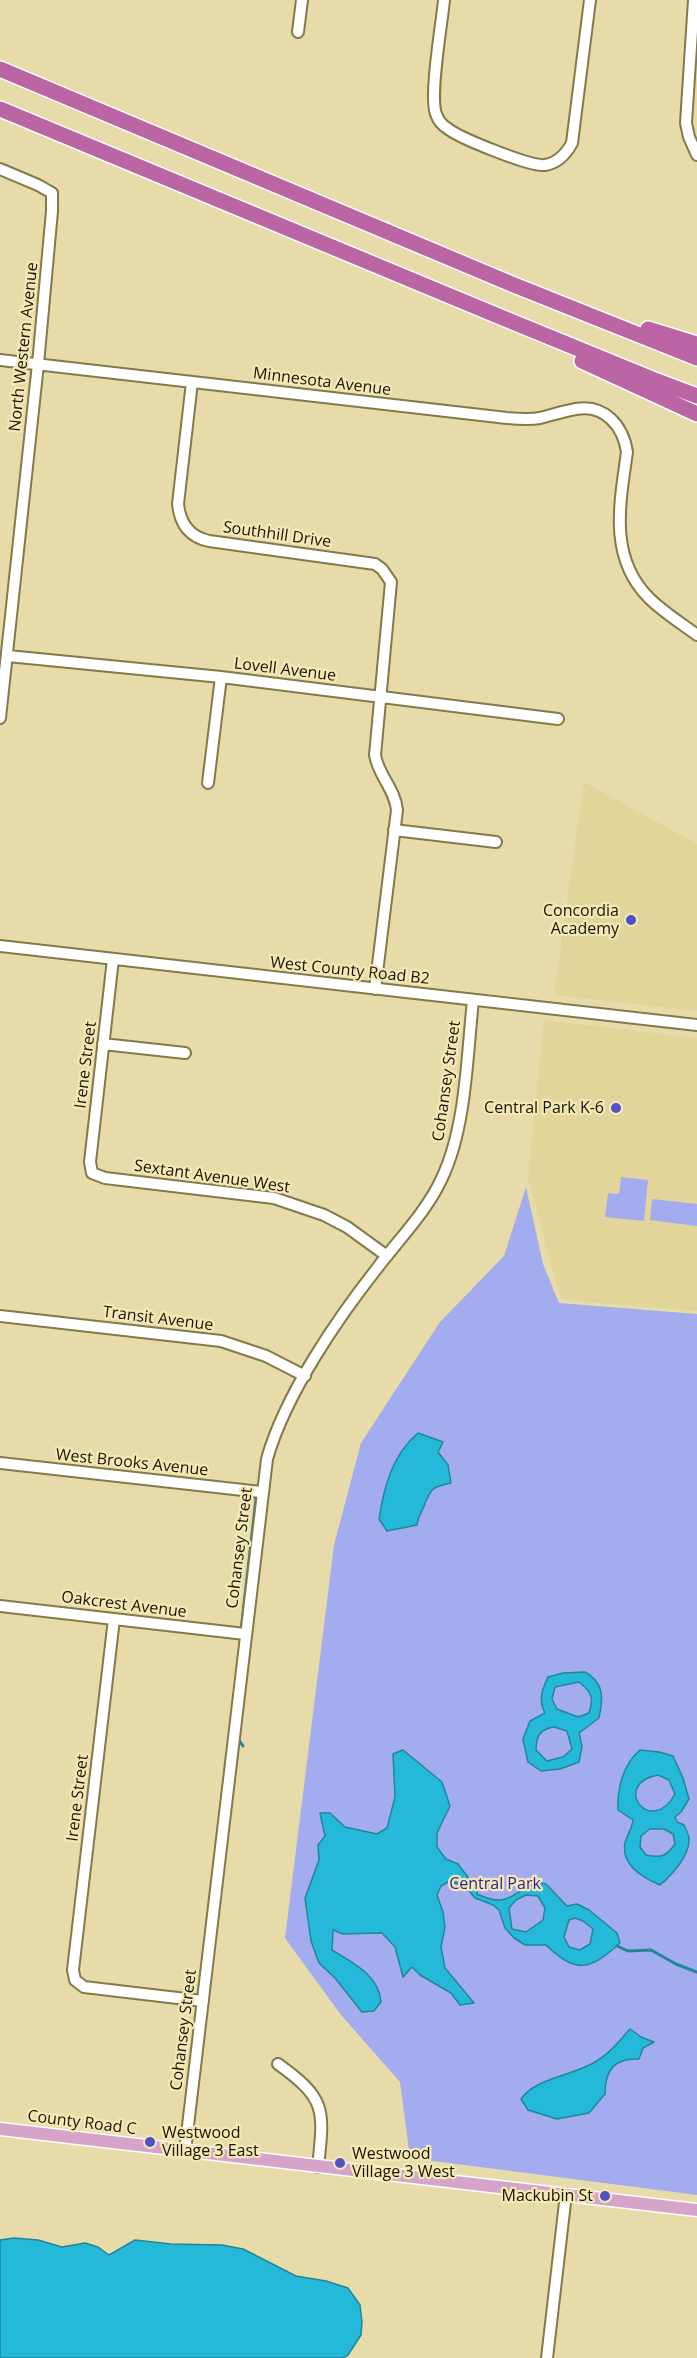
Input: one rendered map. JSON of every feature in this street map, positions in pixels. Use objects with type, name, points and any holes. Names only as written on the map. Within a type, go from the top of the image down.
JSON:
[{"type":"highway","points":[[0,69],[514,285],[697,357]]},
{"type":"highway","points":[[0,109],[697,396]]},
{"type":"highway","points":[[514,285],[697,344]]},
{"type":"highway","points":[[503,318],[598,369],[697,414]]},
{"type":"main road","name":"County Road C","points":[[0,2129],[697,2210]]},
{"type":"street","points":[[298,32],[302,0]]},
{"type":"street","points":[[444,0],[433,96],[434,107],[441,123],[455,133],[534,165],[544,165],[562,158],[573,143],[590,0]]},
{"type":"street","points":[[694,0],[686,117],[689,137],[697,155]]},
{"type":"street","name":"North Western Avenue","points":[[0,169],[51,193],[52,212],[0,718]]},
{"type":"street","name":"Minnesota Avenue","points":[[0,360],[507,418],[536,418],[588,408],[600,411],[618,424],[627,452],[619,517],[621,551],[626,565],[648,598],[697,635]]},
{"type":"street","name":"Southhill Drive","points":[[192,382],[178,502],[182,522],[201,539],[368,562],[382,568],[387,575],[391,589],[379,698]]},
{"type":"street","name":"Lovell Avenue","points":[[8,656],[220,677],[558,719]]},
{"type":"street","points":[[208,783],[220,677]]},
{"type":"street","points":[[375,989],[396,801],[376,762],[379,698]]},
{"type":"street","points":[[394,830],[496,842]]},
{"type":"street","name":"West County Road B2","points":[[0,946],[697,1025]]},
{"type":"street","name":"Irene Street","points":[[92,1173],[90,1162],[113,959]]},
{"type":"street","name":"Cohansey Street","points":[[185,2151],[261,1492],[267,1459],[282,1417],[340,1318],[432,1198],[450,1160],[460,1118],[473,1000]]},
{"type":"street","points":[[103,1044],[185,1053]]},
{"type":"street","name":"Sextant Avenue West","points":[[92,1173],[105,1178],[249,1194],[300,1205],[347,1227],[387,1256]]},
{"type":"street","name":"Transit Avenue","points":[[0,1316],[221,1341],[266,1356],[305,1376]]},
{"type":"street","name":"West Brooks Avenue","points":[[0,1463],[261,1492]]},
{"type":"street","name":"Oakcrest Avenue","points":[[0,1606],[245,1634]]},
{"type":"street","name":"Irene Street","points":[[114,1619],[74,1970],[75,1980],[84,1987],[203,2001]]},
{"type":"street","points":[[278,2064],[307,2086],[318,2105],[322,2128],[318,2167]]},
{"type":"street","points":[[547,2358],[566,2194]]},
{"type":"shaded area","name":"Concordia Academy","points":[[584,782],[697,844],[697,1011],[554,995]]},
{"type":"shaded area","name":"Central Park K-6","points":[[544,1020],[697,1038],[697,1311],[561,1300],[528,1178]]},
{"type":"shaded area","points":[[418,1433],[443,1442],[438,1452],[448,1465],[451,1483],[436,1487],[431,1492],[417,1525],[387,1531],[379,1519],[387,1484],[402,1451]]},
{"type":"shaded area","points":[[585,1672],[596,1681],[602,1698],[599,1718],[579,1733],[582,1746],[579,1762],[560,1769],[541,1771],[528,1762],[523,1739],[530,1721],[545,1713],[542,1695],[548,1677],[563,1673]],"holes":[[[579,1682],[591,1696],[591,1704],[589,1713],[578,1717],[557,1709],[552,1699],[555,1687]],[[554,1727],[567,1731],[572,1749],[563,1757],[547,1761],[536,1750],[537,1741],[542,1731]]]},
{"type":"shaded area","points":[[403,1750],[442,1782],[450,1806],[437,1833],[437,1847],[446,1859],[458,1864],[470,1880],[497,1880],[501,1884],[477,1888],[477,1894],[502,1900],[536,1882],[546,1884],[567,1906],[577,1904],[589,1910],[617,1933],[620,1943],[592,1963],[575,1965],[557,1955],[546,1945],[525,1945],[514,1938],[505,1928],[499,1910],[475,1898],[466,1887],[450,1881],[441,1886],[437,1895],[445,1927],[441,1947],[445,1968],[474,2003],[460,2005],[451,1993],[420,1975],[412,1967],[403,1977],[395,1947],[382,1933],[343,1934],[333,1930],[332,1950],[364,1971],[379,1993],[381,2002],[374,2011],[362,2012],[335,1978],[319,1963],[311,1941],[305,1898],[319,1860],[318,1845],[325,1836],[320,1813],[330,1813],[345,1827],[377,1834],[387,1828],[395,1797],[393,1754]],"holes":[[[526,1895],[538,1896],[545,1908],[543,1920],[526,1932],[512,1929],[509,1908],[516,1900]],[[575,1918],[593,1929],[590,1944],[580,1950],[569,1947],[564,1937],[569,1920]]]},
{"type":"shaded area","points":[[640,1750],[673,1756],[689,1799],[675,1817],[677,1822],[684,1825],[688,1834],[687,1852],[675,1870],[660,1885],[640,1874],[626,1858],[625,1843],[633,1820],[618,1810],[619,1794],[622,1777]],"holes":[[[658,1775],[669,1780],[675,1794],[665,1806],[655,1811],[646,1810],[636,1797],[637,1788],[644,1780]],[[650,1829],[664,1829],[673,1834],[675,1844],[669,1852],[659,1856],[646,1855],[640,1847],[641,1836]]]},
{"type":"shaded area","points":[[630,2029],[654,2042],[643,2048],[639,2059],[623,2061],[613,2067],[607,2078],[605,2094],[589,2113],[557,2119],[528,2110],[521,2099],[534,2087],[594,2063],[611,2050]]},
{"type":"shaded area","points":[[14,2238],[38,2240],[62,2247],[85,2243],[98,2247],[109,2255],[135,2240],[171,2244],[222,2245],[243,2249],[296,2276],[326,2281],[348,2288],[360,2305],[361,2335],[348,2355],[343,2358],[0,2358],[0,2240]]},
{"type":"green space","points":[[621,1177],[648,1180],[644,1221],[605,1217],[608,1193],[619,1194]]},
{"type":"green space","name":"Central Park","points":[[526,1187],[543,1264],[559,1303],[697,1314],[697,2195],[410,2158],[400,2082],[341,2015],[285,1938],[334,1545],[361,1443],[440,1322],[504,1256]]},
{"type":"green space","points":[[652,1199],[697,1204],[697,1226],[650,1220]]},
{"type":"waterway","points":[[241,1631],[256,1499],[253,1495]]},
{"type":"waterway","points":[[237,1737],[243,1746]]},
{"type":"waterway","points":[[617,1946],[628,1951],[651,1950],[676,1964],[697,1972]]},
{"type":"place","name":"Concordia Academy","points":[[631,920]]},
{"type":"place","name":"Central Park K-6","points":[[616,1108]]},
{"type":"place","name":"Westwood Village 3 East","points":[[150,2142]]},
{"type":"place","name":"Westwood Village 3 West","points":[[340,2163]]},
{"type":"place","name":"Mackubin St","points":[[605,2196]]}]
